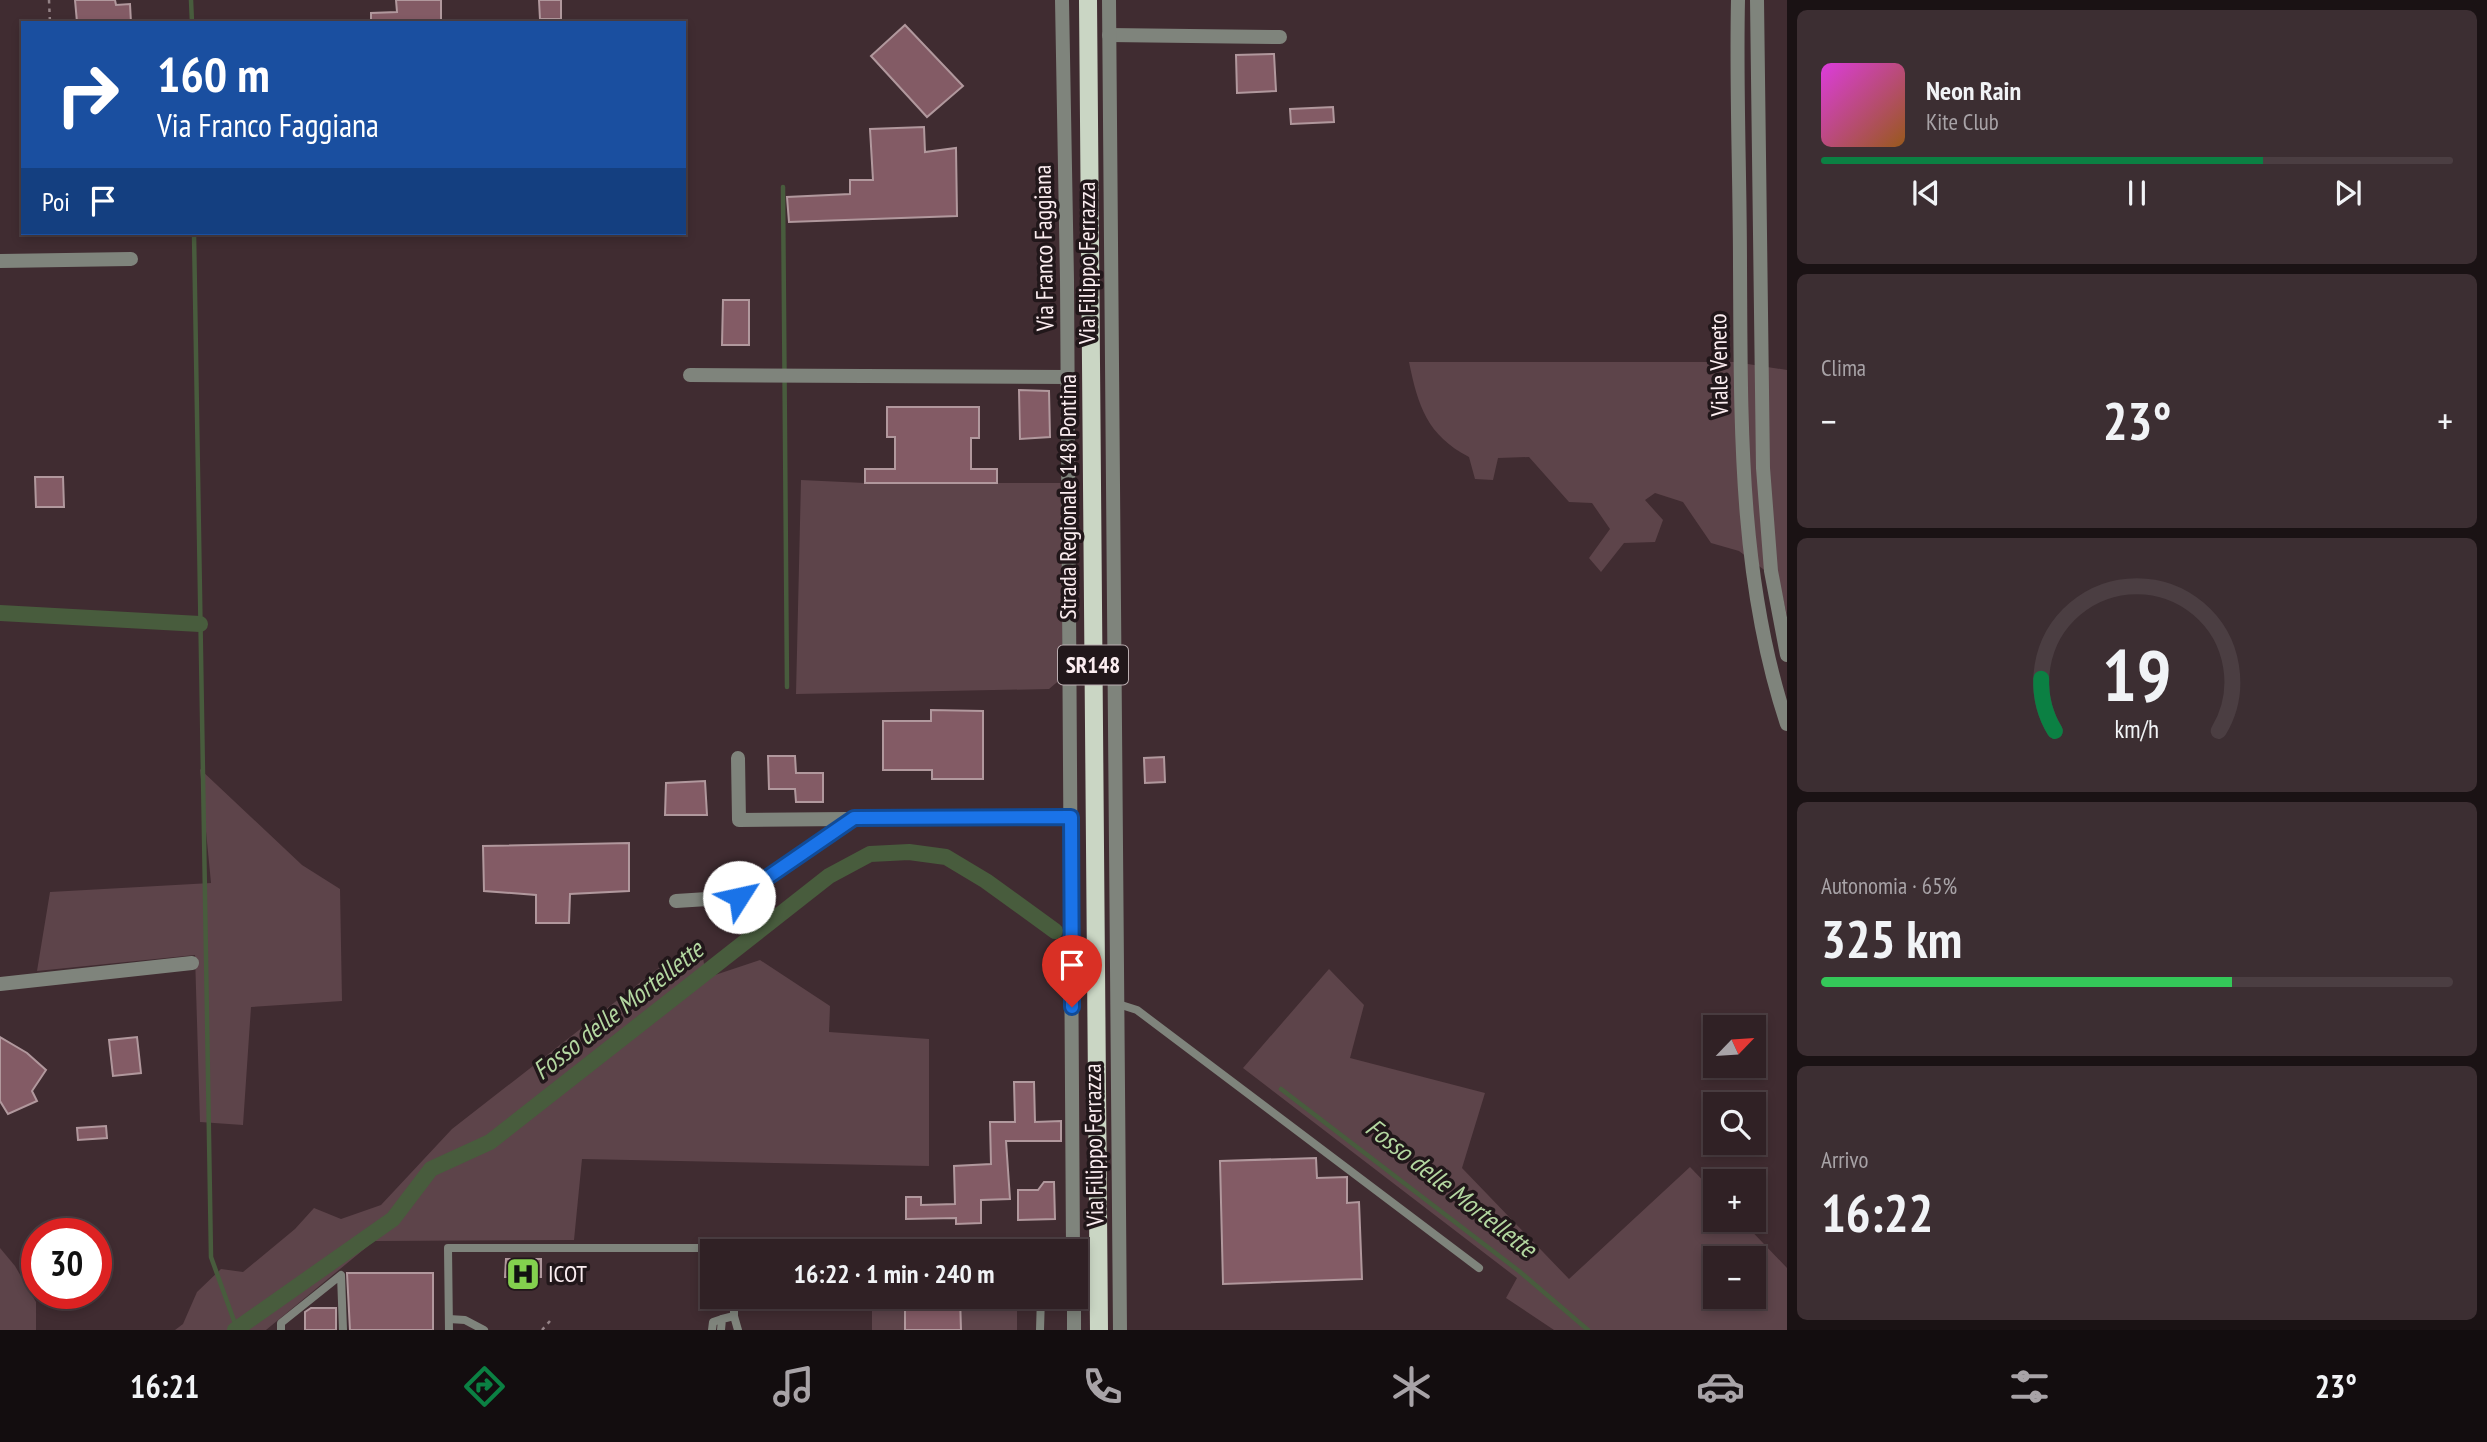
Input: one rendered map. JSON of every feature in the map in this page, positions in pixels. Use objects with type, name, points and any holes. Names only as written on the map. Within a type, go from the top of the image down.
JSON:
[{"type":"main road","name":"Strada Regionale 148 Pontina","points":[[1088,0],[1098,1330]]},
{"type":"street","name":"Via Franco Faggiana","points":[[1062,0],[1068,377],[1073,1239]]},
{"type":"street","name":"Via Filippo Ferrazza","points":[[1109,0],[1115,1003],[1120,1330]]},
{"type":"street","name":"Viale Veneto","points":[[1738,0],[1741,314],[1748,524],[1758,611],[1772,675],[1787,724]]},
{"type":"street","name":"Viale Veneto","points":[[1757,0],[1763,468],[1771,571],[1787,654]]},
{"type":"street","points":[[1109,35],[1280,37]]},
{"type":"street","points":[[0,261],[131,260]]},
{"type":"street","points":[[690,375],[1068,377]]},
{"type":"street","points":[[738,758],[739,820],[1071,817]]},
{"type":"street","points":[[676,901],[739,897],[854,818]]},
{"type":"street","points":[[0,984],[192,963]]},
{"type":"street","points":[[1074,1309],[1074,1330]]},
{"type":"lane","points":[[1115,1003],[1137,1010],[1479,1268]]},
{"type":"lane","points":[[449,1330],[448,1248],[700,1250]]},
{"type":"lane","points":[[281,1330],[281,1323],[341,1275],[342,1330]]},
{"type":"lane","points":[[734,1309],[738,1330]]},
{"type":"lane","points":[[1040,1330],[1041,1309]]},
{"type":"lane","points":[[712,1330],[713,1322],[734,1316]]},
{"type":"lane","points":[[722,1319],[722,1330]]},
{"type":"lane","points":[[449,1320],[465,1320],[484,1330]]},
{"type":"path","points":[[49,0],[50,21]]},
{"type":"path","points":[[542,1330],[550,1321]]},
{"type":"shaded area","points":[[1409,362],[1735,362],[1787,370],[1787,616],[1779,581],[1739,551],[1711,543],[1683,502],[1655,493],[1645,500],[1663,520],[1655,542],[1624,543],[1601,572],[1589,558],[1610,529],[1592,503],[1569,502],[1529,457],[1498,458],[1493,480],[1475,479],[1469,457],[1443,439],[1427,418],[1416,392]]},
{"type":"shaded area","points":[[801,480],[865,483],[1062,483],[1062,678],[1049,689],[796,694]]},
{"type":"shaded area","points":[[200,769],[302,865],[340,889],[342,1001],[251,1007],[243,1125],[200,1122],[195,955],[37,971],[50,892],[211,883]]},
{"type":"shaded area","points":[[703,957],[706,978],[760,960],[830,1006],[829,1032],[929,1039],[929,1166],[582,1159],[574,1240],[374,1241],[266,1330],[175,1330],[183,1324],[197,1292],[221,1269],[243,1272],[295,1229],[314,1208],[341,1219],[381,1205],[452,1129],[660,967]]},
{"type":"shaded area","points":[[1329,969],[1364,1005],[1350,1058],[1485,1093],[1462,1168],[1569,1279],[1690,1167],[1703,1181],[1703,1232],[1752,1232],[1766,1246],[1703,1246],[1703,1309],[1766,1309],[1766,1246],[1787,1268],[1787,1330],[1554,1330],[1506,1298],[1517,1278],[1243,1068]]},
{"type":"shaded area","points":[[0,1248],[21,1276],[21,1309],[36,1309],[36,1330],[0,1330]]},
{"type":"shaded area","points":[[872,1309],[905,1309],[905,1330],[872,1330]]},
{"type":"shaded area","points":[[960,1309],[1017,1309],[1017,1330],[961,1330]]},
{"type":"building","points":[[75,0],[115,0],[116,5],[130,4],[131,21],[77,21]]},
{"type":"building","points":[[396,0],[441,0],[441,21],[371,21],[371,13],[397,12]]},
{"type":"building","points":[[539,0],[561,0],[561,19],[540,19]]},
{"type":"building","points":[[905,25],[963,86],[927,117],[871,56]]},
{"type":"building","points":[[1274,54],[1276,91],[1237,93],[1236,55]]},
{"type":"building","points":[[1333,107],[1334,122],[1291,124],[1290,109]]},
{"type":"building","points":[[924,127],[925,152],[956,148],[957,216],[789,222],[787,197],[850,194],[850,180],[873,180],[870,129]]},
{"type":"building","points":[[723,300],[749,300],[749,345],[722,345]]},
{"type":"building","points":[[1019,390],[1049,391],[1050,437],[1020,439]]},
{"type":"building","points":[[887,407],[979,407],[979,438],[971,438],[971,469],[997,469],[997,483],[865,483],[865,469],[895,469],[895,437],[887,437]]},
{"type":"building","points":[[35,477],[63,477],[64,507],[36,507]]},
{"type":"building","points":[[931,710],[983,711],[983,779],[932,779],[932,770],[883,770],[883,721],[931,721]]},
{"type":"building","points":[[768,756],[795,756],[796,773],[823,773],[823,802],[796,802],[795,789],[769,789]]},
{"type":"building","points":[[1164,757],[1165,782],[1145,783],[1144,758]]},
{"type":"building","points":[[705,781],[707,815],[665,815],[666,783]]},
{"type":"building","points":[[629,843],[629,891],[570,894],[569,923],[536,923],[536,895],[484,891],[483,846]]},
{"type":"building","points":[[0,1037],[27,1053],[46,1070],[32,1091],[37,1101],[8,1114],[0,1101]]},
{"type":"building","points":[[137,1037],[141,1073],[113,1076],[109,1040]]},
{"type":"building","points":[[1014,1082],[1034,1082],[1035,1122],[1061,1121],[1061,1141],[1006,1141],[1010,1199],[981,1200],[981,1223],[956,1224],[956,1218],[906,1219],[906,1197],[921,1197],[921,1205],[955,1204],[954,1166],[991,1164],[990,1122],[1015,1122]]},
{"type":"building","points":[[106,1126],[107,1138],[78,1140],[77,1128]]},
{"type":"building","points":[[1316,1158],[1317,1178],[1347,1177],[1347,1203],[1359,1202],[1362,1279],[1223,1284],[1220,1161]]},
{"type":"building","points":[[1044,1182],[1054,1182],[1055,1219],[1018,1220],[1018,1190],[1038,1190]]},
{"type":"building","points":[[506,1259],[541,1259],[541,1277],[505,1277]]},
{"type":"building","points":[[347,1273],[433,1273],[433,1330],[350,1330]]},
{"type":"building","points":[[311,1308],[336,1308],[336,1330],[305,1330],[305,1312]]},
{"type":"building","points":[[905,1309],[960,1309],[961,1330],[905,1330]]},
{"type":"waterway","points":[[191,0],[192,21]]},
{"type":"waterway","points":[[783,187],[787,687]]},
{"type":"waterway","points":[[194,235],[211,1257],[237,1329]]},
{"type":"waterway","points":[[0,613],[200,624]]},
{"type":"waterway","name":"Fosso delle Mortellette","points":[[235,1330],[393,1219],[431,1169],[490,1142],[829,876],[870,854],[909,852],[946,857],[986,881],[1055,931]]},
{"type":"waterway","name":"Fosso delle Mortellette","points":[[1281,1089],[1519,1271],[1588,1330]]},
{"type":"place","name":"ICOT","points":[[523,1274]]},
{"type":"route","points":[[739,897],[854,818],[1071,817],[1072,1007]]}]
